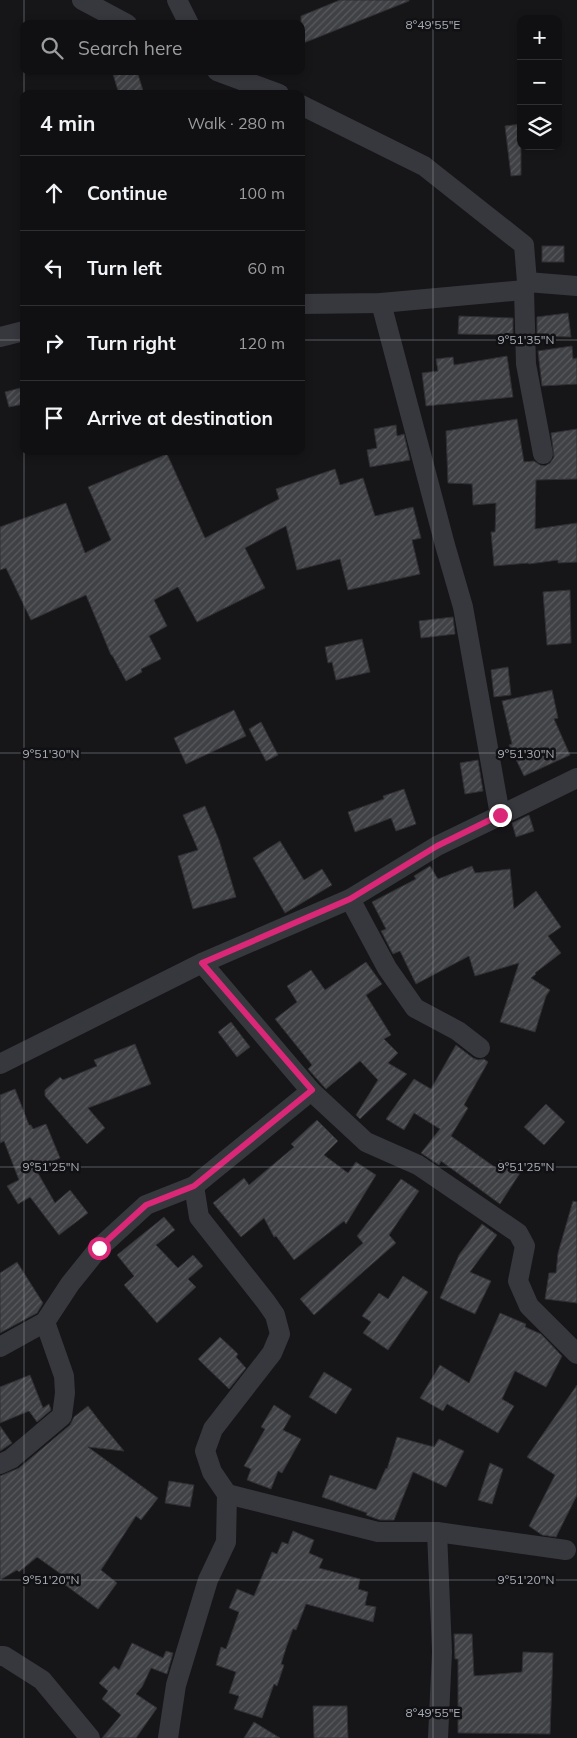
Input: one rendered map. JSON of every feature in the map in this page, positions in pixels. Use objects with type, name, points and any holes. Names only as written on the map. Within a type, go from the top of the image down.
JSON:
[{"type":"street","points":[[82,0],[120,20]]},
{"type":"street","points":[[177,0],[187,20]]},
{"type":"street","points":[[228,75],[268,90]]},
{"type":"street","points":[[305,107],[424,166],[524,245],[526,364],[543,454]]},
{"type":"street","points":[[305,304],[381,303],[526,286],[577,286]]},
{"type":"street","points":[[381,303],[463,607],[500,815]]},
{"type":"street","points":[[0,337],[20,332]]},
{"type":"street","points":[[0,1064],[202,963],[350,899],[437,846],[577,778]]},
{"type":"street","points":[[350,899],[387,968],[415,1008],[458,1031],[480,1048]]},
{"type":"street","points":[[202,963],[312,1090],[366,1142],[418,1165],[518,1233],[525,1246],[518,1281],[529,1306],[577,1354]]},
{"type":"street","points":[[0,1347],[45,1322],[70,1284],[99,1248],[146,1205],[194,1186],[312,1090]]},
{"type":"street","points":[[168,1738],[176,1685],[208,1580],[226,1542],[227,1494],[212,1472],[205,1451],[213,1428],[272,1353],[280,1334],[275,1315],[266,1302],[199,1217],[194,1186]]},
{"type":"street","points":[[0,1464],[11,1460],[62,1416],[65,1393],[64,1376],[45,1322]]},
{"type":"street","points":[[227,1494],[378,1532],[437,1532],[566,1550]]},
{"type":"street","points":[[437,1532],[442,1652],[438,1738]]},
{"type":"street","points":[[0,1656],[4,1656],[42,1680],[90,1738]]},
{"type":"building","points":[[340,0],[409,0],[305,42],[305,20],[301,20],[301,16]]},
{"type":"building","points":[[113,75],[138,75],[143,90],[118,90]]},
{"type":"building","points":[[517,124],[517,150],[521,150],[521,175],[511,176],[505,126]]},
{"type":"building","points":[[542,246],[564,246],[564,262],[542,262]]},
{"type":"building","points":[[568,313],[571,337],[537,336],[537,317]]},
{"type":"building","points":[[459,316],[513,318],[513,335],[458,334]]},
{"type":"building","points":[[572,346],[573,359],[577,358],[577,384],[542,386],[538,351]]},
{"type":"building","points":[[507,356],[513,397],[426,406],[422,373],[438,371],[436,359],[453,357],[454,365]]},
{"type":"building","points":[[20,388],[20,405],[9,407],[5,392]]},
{"type":"building","points":[[517,419],[524,462],[534,461],[545,466],[554,457],[551,433],[577,429],[577,479],[536,480],[535,529],[577,523],[577,562],[558,563],[558,560],[494,566],[491,532],[495,532],[496,503],[473,505],[472,484],[448,483],[446,431]]},
{"type":"building","points":[[396,425],[397,436],[404,434],[410,460],[370,467],[367,450],[377,448],[374,429]]},
{"type":"building","points":[[167,455],[205,538],[279,499],[276,489],[335,469],[340,485],[363,478],[375,516],[413,507],[421,538],[412,540],[420,574],[348,590],[340,559],[297,570],[286,526],[245,548],[265,588],[197,622],[178,587],[154,600],[167,626],[149,636],[161,659],[141,669],[142,672],[126,681],[111,655],[86,595],[31,620],[6,568],[0,570],[0,527],[66,503],[85,553],[111,540],[88,487]]},
{"type":"building","points":[[570,590],[571,643],[547,645],[543,592]]},
{"type":"building","points":[[453,617],[455,634],[421,638],[419,621]]},
{"type":"building","points":[[362,639],[370,672],[336,680],[332,662],[328,663],[325,647]]},
{"type":"building","points":[[508,667],[511,695],[494,697],[491,670]]},
{"type":"building","points":[[552,690],[558,718],[554,719],[570,755],[524,776],[509,745],[512,744],[502,701]]},
{"type":"building","points":[[234,710],[246,736],[186,764],[174,738]]},
{"type":"building","points":[[261,722],[278,755],[266,761],[249,729]]},
{"type":"building","points":[[478,760],[483,791],[465,794],[460,763]]},
{"type":"building","points":[[404,789],[416,824],[396,831],[391,818],[355,832],[348,812],[384,799],[383,796]]},
{"type":"building","points":[[205,806],[219,840],[236,897],[193,909],[178,856],[198,850],[183,815]]},
{"type":"building","points":[[529,815],[534,831],[516,837],[512,823]]},
{"type":"building","points":[[280,841],[304,880],[322,869],[332,885],[285,913],[253,858]]},
{"type":"building","points":[[430,866],[438,879],[472,866],[475,873],[510,869],[514,909],[536,891],[561,927],[548,936],[561,953],[531,978],[550,990],[546,996],[535,1032],[500,1022],[519,963],[475,976],[469,956],[416,984],[400,951],[393,954],[381,931],[386,929],[372,902],[416,879],[414,876]]},
{"type":"building","points":[[366,962],[382,984],[366,995],[391,1035],[384,1039],[398,1053],[388,1063],[407,1074],[360,1119],[356,1115],[378,1080],[360,1061],[326,1089],[308,1069],[312,1065],[275,1019],[297,1002],[287,986],[311,970],[325,990]]},
{"type":"building","points":[[231,1022],[250,1047],[237,1057],[218,1032]]},
{"type":"building","points":[[135,1044],[151,1084],[88,1108],[105,1128],[87,1144],[45,1096],[45,1090],[60,1077],[63,1080],[97,1066],[94,1060]]},
{"type":"building","points":[[456,1045],[473,1058],[478,1060],[484,1059],[488,1062],[464,1105],[468,1108],[451,1136],[496,1168],[500,1160],[520,1173],[500,1204],[441,1161],[439,1165],[421,1153],[440,1129],[414,1113],[404,1130],[386,1119],[414,1079],[431,1089]]},
{"type":"building","points":[[15,1089],[29,1125],[33,1129],[46,1124],[60,1158],[35,1168],[55,1203],[70,1190],[88,1213],[59,1235],[30,1197],[18,1204],[7,1186],[19,1180],[4,1141],[0,1143],[0,1095]]},
{"type":"building","points":[[546,1104],[565,1122],[544,1145],[524,1127]]},
{"type":"building","points":[[317,1120],[338,1141],[324,1155],[348,1173],[356,1162],[376,1175],[346,1224],[344,1221],[294,1260],[276,1236],[274,1237],[264,1218],[241,1237],[213,1203],[244,1178],[249,1185],[294,1147],[291,1144]]},
{"type":"building","points":[[401,1179],[419,1191],[389,1235],[396,1243],[314,1315],[300,1299],[363,1243],[357,1236]]},
{"type":"building","points":[[573,1201],[577,1202],[577,1303],[545,1299],[549,1273],[556,1273],[558,1253]]},
{"type":"building","points":[[164,1217],[175,1230],[156,1245],[178,1268],[193,1255],[203,1266],[188,1279],[196,1287],[157,1323],[124,1285],[134,1276],[117,1255]]},
{"type":"building","points":[[482,1224],[497,1235],[470,1272],[491,1281],[475,1314],[440,1298],[459,1255]]},
{"type":"building","points":[[17,1262],[43,1303],[37,1313],[0,1333],[0,1273]]},
{"type":"building","points":[[403,1276],[428,1292],[388,1350],[363,1333],[371,1322],[362,1316],[379,1293],[388,1299]]},
{"type":"building","points":[[500,1313],[526,1324],[525,1327],[541,1334],[562,1356],[546,1387],[515,1371],[502,1399],[514,1406],[498,1433],[447,1404],[443,1411],[420,1398],[440,1365],[469,1383]]},
{"type":"building","points":[[220,1337],[238,1354],[236,1357],[246,1368],[229,1389],[198,1359]]},
{"type":"building","points":[[324,1372],[352,1389],[336,1414],[309,1397]]},
{"type":"building","points":[[30,1375],[43,1408],[49,1404],[51,1410],[37,1422],[29,1411],[0,1423],[0,1387]]},
{"type":"building","points":[[577,1385],[577,1495],[556,1537],[542,1535],[529,1526],[555,1475],[527,1457]]},
{"type":"building","points":[[274,1405],[291,1416],[283,1430],[301,1439],[282,1473],[278,1471],[271,1489],[247,1480],[251,1469],[244,1466],[265,1429],[261,1427]]},
{"type":"building","points":[[88,1406],[124,1451],[88,1447],[158,1498],[141,1520],[136,1516],[101,1570],[117,1583],[98,1609],[64,1584],[68,1579],[37,1557],[19,1572],[17,1570],[0,1580],[0,1476],[19,1468],[70,1425],[74,1417]]},
{"type":"building","points":[[0,1426],[12,1443],[0,1451]]},
{"type":"building","points":[[397,1437],[434,1447],[439,1439],[464,1451],[446,1487],[413,1472],[394,1520],[380,1520],[366,1515],[367,1513],[322,1497],[330,1475],[376,1490],[387,1469]]},
{"type":"building","points":[[490,1463],[503,1469],[492,1504],[478,1500]]},
{"type":"building","points":[[169,1481],[194,1485],[190,1507],[165,1503]]},
{"type":"building","points":[[293,1531],[314,1540],[309,1553],[323,1559],[319,1568],[360,1579],[358,1589],[368,1592],[365,1605],[376,1607],[373,1622],[306,1604],[296,1630],[293,1629],[281,1664],[284,1665],[277,1686],[274,1684],[262,1718],[234,1709],[239,1696],[229,1693],[236,1672],[216,1665],[221,1647],[226,1649],[239,1612],[229,1608],[237,1589],[254,1596],[272,1552],[277,1554],[282,1542],[288,1544]]},
{"type":"building","points":[[454,1634],[472,1634],[474,1676],[522,1672],[523,1652],[553,1653],[550,1734],[458,1733],[458,1659],[455,1659]]},
{"type":"building","points":[[132,1643],[163,1658],[166,1651],[173,1653],[167,1674],[151,1668],[142,1687],[136,1694],[157,1708],[136,1738],[102,1738],[121,1715],[102,1699],[108,1691],[99,1683],[114,1666],[119,1670]]},
{"type":"building","points":[[313,1706],[347,1706],[348,1738],[314,1738]]},
{"type":"building","points":[[254,1722],[280,1738],[244,1738]]},
{"type":"route","points":[[99,1248],[146,1205],[194,1186],[312,1090],[202,963],[350,899],[437,846],[500,815]]}]
